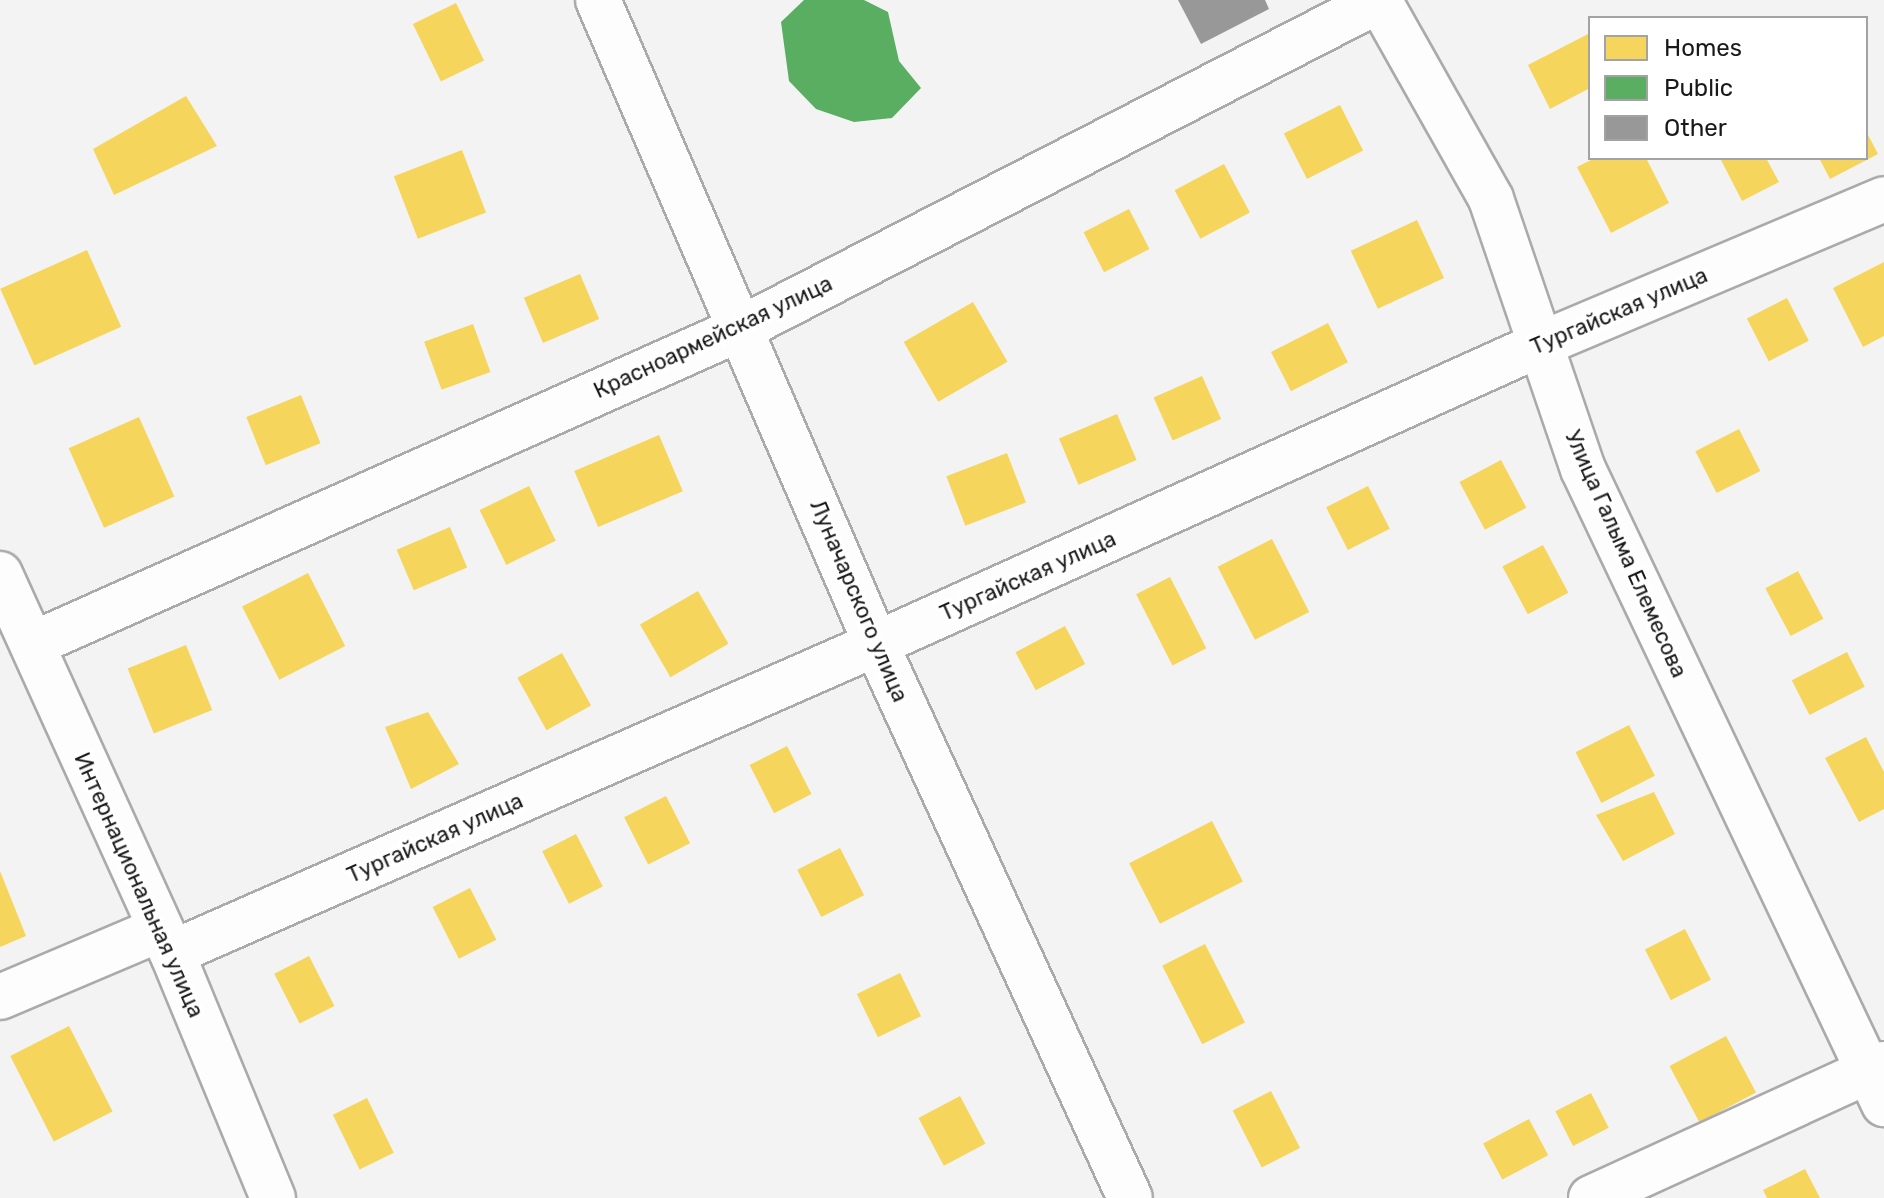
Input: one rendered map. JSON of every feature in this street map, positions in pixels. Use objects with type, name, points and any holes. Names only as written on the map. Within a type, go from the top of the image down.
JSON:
[{"type":"street","name":"Луначарского улица","points":[[598,0],[876,644],[1130,1198]]},
{"type":"street","name":"Красноармейская улица","points":[[33,644],[742,328],[1379,0]]},
{"type":"street","name":"Улица Галыма Елемесова","points":[[1379,0],[1491,199],[1583,469],[1878,1080]]},
{"type":"street","name":"Тургайская улица","points":[[0,997],[166,941],[876,644],[1541,344],[1884,199]]},
{"type":"street","name":"Интернациональная улица","points":[[0,574],[166,941],[273,1198]]},
{"type":"street","points":[[1591,1198],[1878,1080]]},
{"type":"building: Homes","points":[[456,3],[484,61],[441,82],[413,24]]},
{"type":"building: Homes","points":[[1588,34],[1588,89],[1550,109],[1528,65]]},
{"type":"building: Homes","points":[[186,96],[217,146],[114,195],[93,149]]},
{"type":"building: Homes","points":[[1340,105],[1363,150],[1307,179],[1284,134]]},
{"type":"building: Homes","points":[[1868,135],[1878,154],[1868,159]]},
{"type":"building: Homes","points":[[462,150],[486,213],[418,239],[394,176]]},
{"type":"building: Homes","points":[[1591,160],[1647,160],[1669,203],[1611,233],[1577,167]]},
{"type":"building: Homes","points":[[1721,160],[1767,160],[1779,182],[1742,201]]},
{"type":"building: Homes","points":[[1820,160],[1866,160],[1830,179]]},
{"type":"building: Homes","points":[[1224,164],[1250,213],[1200,239],[1175,190]]},
{"type":"building: Homes","points":[[1129,209],[1149,249],[1104,272],[1084,232]]},
{"type":"building: Homes","points":[[1417,220],[1444,278],[1378,309],[1351,251]]},
{"type":"building: Homes","points":[[87,250],[121,327],[34,365],[0,289]]},
{"type":"building: Homes","points":[[1884,262],[1884,336],[1863,347],[1833,288]]},
{"type":"building: Homes","points":[[580,274],[599,319],[543,343],[524,298]]},
{"type":"building: Homes","points":[[1787,298],[1809,341],[1769,361],[1747,318]]},
{"type":"building: Homes","points":[[973,302],[1008,362],[938,402],[904,342]]},
{"type":"building: Homes","points":[[1328,323],[1348,362],[1291,391],[1271,352]]},
{"type":"building: Homes","points":[[473,324],[490,372],[442,390],[424,342]]},
{"type":"building: Homes","points":[[1202,376],[1221,419],[1173,440],[1154,398]]},
{"type":"building: Homes","points":[[301,395],[320,443],[266,465],[246,417]]},
{"type":"building: Homes","points":[[1117,414],[1137,460],[1079,485],[1059,439]]},
{"type":"building: Homes","points":[[139,417],[174,496],[104,528],[69,448]]},
{"type":"building: Homes","points":[[1739,429],[1760,471],[1717,493],[1695,451]]},
{"type":"building: Homes","points":[[659,435],[683,491],[598,527],[574,471]]},
{"type":"building: Homes","points":[[1007,453],[1026,502],[965,526],[946,476]]},
{"type":"building: Homes","points":[[1501,460],[1526,508],[1485,530],[1460,482]]},
{"type":"building: Homes","points":[[529,486],[556,541],[506,565],[480,510]]},
{"type":"building: Homes","points":[[1368,486],[1390,529],[1348,550],[1326,507]]},
{"type":"building: Homes","points":[[450,527],[467,568],[414,590],[397,550]]},
{"type":"building: Homes","points":[[1272,539],[1309,612],[1255,640],[1218,567]]},
{"type":"building: Homes","points":[[1543,545],[1568,593],[1528,614],[1502,567]]},
{"type":"building: Homes","points":[[1798,571],[1823,619],[1791,636],[1765,588]]},
{"type":"building: Homes","points":[[308,573],[345,646],[279,680],[242,607]]},
{"type":"building: Homes","points":[[1170,577],[1206,648],[1172,666],[1136,594]]},
{"type":"building: Homes","points":[[698,591],[728,644],[670,677],[640,624]]},
{"type":"building: Homes","points":[[1065,626],[1085,664],[1036,690],[1016,652]]},
{"type":"building: Homes","points":[[186,645],[212,710],[154,734],[128,669]]},
{"type":"building: Homes","points":[[1847,652],[1865,687],[1809,715],[1792,680]]},
{"type":"building: Homes","points":[[562,653],[591,705],[546,730],[517,678]]},
{"type":"building: Homes","points":[[428,712],[459,764],[411,789],[385,727]]},
{"type":"building: Homes","points":[[1629,725],[1655,776],[1601,803],[1576,752]]},
{"type":"building: Homes","points":[[1866,737],[1884,772],[1884,809],[1859,822],[1825,758]]},
{"type":"building: Homes","points":[[787,746],[812,794],[774,813],[750,765]]},
{"type":"building: Homes","points":[[1654,792],[1675,834],[1623,861],[1596,815]]},
{"type":"building: Homes","points":[[666,796],[690,843],[648,865],[624,817]]},
{"type":"building: Homes","points":[[1212,821],[1243,882],[1160,924],[1129,863]]},
{"type":"building: Homes","points":[[576,834],[603,887],[569,904],[542,851]]},
{"type":"building: Homes","points":[[840,848],[864,895],[821,917],[797,870]]},
{"type":"building: Homes","points":[[0,871],[26,936],[0,947]]},
{"type":"building: Homes","points":[[470,888],[496,940],[459,959],[433,907]]},
{"type":"building: Homes","points":[[1685,929],[1711,980],[1671,1000],[1645,949]]},
{"type":"building: Homes","points":[[1205,944],[1245,1022],[1202,1044],[1162,966]]},
{"type":"building: Homes","points":[[309,956],[334,1006],[300,1024],[274,974]]},
{"type":"building: Homes","points":[[900,973],[921,1016],[878,1037],[857,994]]},
{"type":"building: Homes","points":[[69,1026],[113,1112],[54,1141],[10,1056]]},
{"type":"building: Homes","points":[[1726,1036],[1756,1093],[1700,1123],[1669,1066]]},
{"type":"building: Homes","points":[[1271,1091],[1300,1148],[1262,1168],[1233,1111]]},
{"type":"building: Homes","points":[[1591,1093],[1609,1128],[1573,1146],[1555,1111]]},
{"type":"building: Homes","points":[[960,1096],[985,1144],[944,1166],[919,1118]]},
{"type":"building: Homes","points":[[367,1098],[394,1153],[360,1169],[333,1115]]},
{"type":"building: Homes","points":[[1529,1119],[1548,1155],[1502,1180],[1483,1143]]},
{"type":"building: Homes","points":[[1805,1169],[1820,1198],[1767,1198],[1763,1190]]},
{"type":"building: Public","points":[[804,0],[864,0],[888,12],[899,61],[921,88],[892,118],[854,122],[816,109],[789,81],[781,22]]},
{"type":"building: Other","points":[[1178,0],[1265,0],[1269,9],[1201,44]]}]
